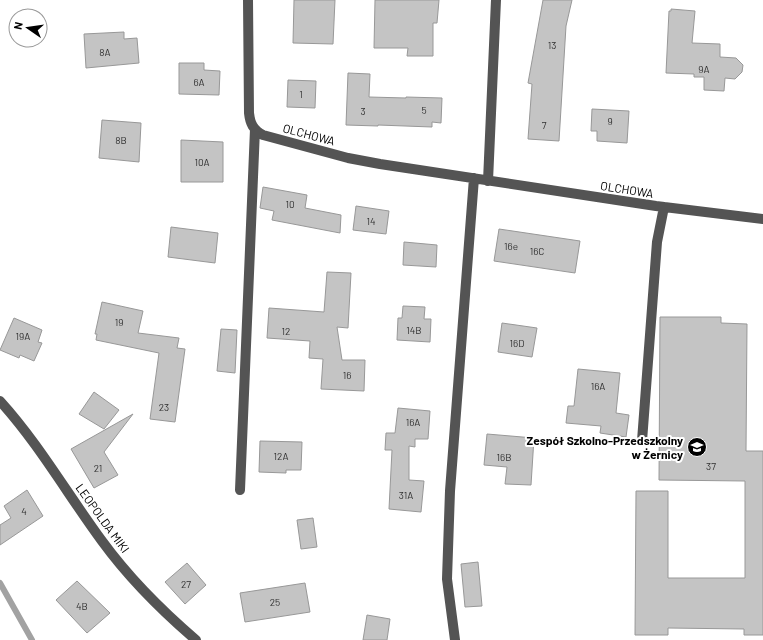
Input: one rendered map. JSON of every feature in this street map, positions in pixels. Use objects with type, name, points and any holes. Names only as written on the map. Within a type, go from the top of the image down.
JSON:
[{"type":"street","points":[[240,490],[255,129],[252,126],[249,113],[248,0]]},
{"type":"street","points":[[488,181],[496,0]]},
{"type":"street","name":"OLCHOWA","points":[[255,129],[269,137],[348,158],[488,181],[664,207],[763,219]]},
{"type":"street","points":[[456,640],[447,579],[450,491],[474,178]]},
{"type":"street","points":[[642,441],[657,242],[664,207]]},
{"type":"street","name":"LEOPOLDA MIKI","points":[[0,401],[35,444],[98,536],[119,563],[165,613],[196,640]]},
{"type":"building","points":[[294,0],[335,0],[333,44],[293,43]]},
{"type":"building","points":[[375,0],[439,0],[437,23],[433,23],[433,56],[407,56],[408,48],[374,48]]},
{"type":"building","points":[[543,0],[572,0],[566,26],[559,141],[528,139],[532,84],[528,83]]},
{"type":"building","points":[[671,9],[695,11],[692,43],[720,44],[720,57],[736,58],[743,65],[742,72],[735,79],[725,78],[724,91],[704,90],[704,77],[694,77],[694,74],[666,73],[669,11],[671,11]]},
{"type":"building","points":[[124,32],[124,39],[137,38],[139,63],[86,68],[84,34]]},
{"type":"building","points":[[179,63],[204,63],[204,70],[220,71],[219,95],[179,94]]},
{"type":"building","points":[[348,73],[370,74],[369,97],[442,98],[441,123],[432,122],[432,127],[346,125]]},
{"type":"building","points":[[288,80],[316,81],[315,108],[287,107]]},
{"type":"building","points":[[592,109],[629,111],[627,143],[597,141],[597,131],[591,131]]},
{"type":"building","points":[[102,120],[141,123],[139,162],[99,158]]},
{"type":"building","points":[[181,140],[223,142],[223,182],[181,182]]},
{"type":"building","points":[[263,187],[307,195],[305,208],[341,215],[340,233],[272,220],[274,211],[260,208]]},
{"type":"building","points":[[356,206],[389,211],[386,234],[353,230]]},
{"type":"building","points":[[171,227],[218,233],[215,263],[168,257]]},
{"type":"building","points":[[499,229],[580,241],[575,273],[494,261]]},
{"type":"building","points":[[404,242],[437,245],[436,267],[403,265]]},
{"type":"building","points":[[327,272],[351,273],[348,328],[337,327],[342,360],[365,360],[364,391],[321,389],[323,359],[309,358],[310,341],[267,338],[269,308],[324,312]]},
{"type":"building","points":[[102,302],[143,311],[138,333],[179,338],[177,348],[185,349],[175,422],[150,419],[159,353],[96,340],[97,334],[95,334]]},
{"type":"building","points":[[403,306],[425,307],[424,319],[431,319],[430,342],[397,340],[398,318],[402,318]]},
{"type":"building","points":[[660,317],[721,317],[721,323],[747,324],[746,451],[763,451],[763,635],[744,635],[744,629],[668,628],[668,635],[635,635],[636,491],[668,491],[668,578],[745,578],[745,481],[659,480]]},
{"type":"building","points":[[14,318],[42,330],[38,342],[42,343],[34,361],[20,355],[19,358],[0,350]]},
{"type":"building","points":[[502,323],[537,328],[532,357],[498,352]]},
{"type":"building","points":[[221,329],[237,330],[235,373],[217,371]]},
{"type":"building","points":[[578,369],[620,373],[616,413],[629,415],[626,437],[600,433],[601,426],[566,423],[568,406],[574,406]]},
{"type":"building","points":[[94,392],[119,410],[104,429],[79,414]]},
{"type":"building","points":[[398,408],[430,411],[428,439],[415,439],[415,447],[409,446],[409,480],[424,481],[421,512],[389,509],[392,450],[385,450],[386,433],[395,433]]},
{"type":"building","points":[[133,414],[104,452],[118,475],[94,488],[71,449]]},
{"type":"building","points":[[487,434],[534,438],[531,485],[505,484],[507,467],[484,465]]},
{"type":"building","points":[[260,441],[302,442],[301,470],[286,470],[286,473],[259,472]]},
{"type":"building","points":[[27,490],[43,516],[0,545],[0,525],[11,518],[4,506]]},
{"type":"building","points":[[313,518],[317,547],[301,549],[297,520]]},
{"type":"building","points":[[478,562],[482,606],[465,607],[461,564]]},
{"type":"building","points":[[187,563],[206,585],[185,604],[165,582]]},
{"type":"building","points":[[77,581],[110,613],[87,633],[56,600]]},
{"type":"building","points":[[305,583],[310,612],[245,622],[240,593]]},
{"type":"building","points":[[367,615],[390,619],[387,640],[363,640]]},
{"type":"waterway","points":[[0,583],[32,640]]},
{"type":"place","name":"Zespół Szkolno-Przedszkolny w Żernicy","points":[[697,447]]}]
